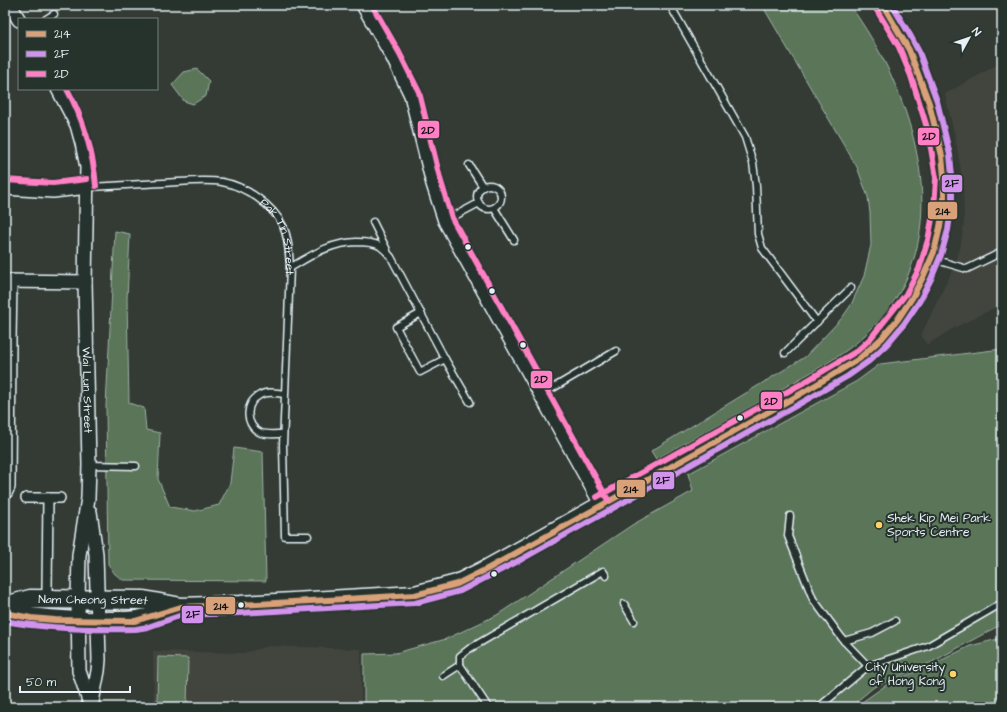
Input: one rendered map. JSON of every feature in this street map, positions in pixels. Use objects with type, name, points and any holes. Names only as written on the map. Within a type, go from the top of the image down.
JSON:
[{"type":"main road","name":"Nam Cheong Street","points":[[5,606],[30,598],[144,600],[181,607],[240,605],[416,595],[444,588],[473,577],[807,390],[862,356],[876,344],[913,298],[926,272],[936,242],[942,210],[944,178],[932,111],[906,43],[883,5]]},
{"type":"main road","name":"Nam Cheong Street","points":[[5,613],[31,618],[135,621],[181,607]]},
{"type":"street","points":[[10,5],[18,18]]},
{"type":"street","points":[[363,5],[412,95],[433,184],[445,221],[601,504]]},
{"type":"street","name":"Wai Lun Street","points":[[59,90],[77,125],[87,167],[88,187],[85,282],[89,465],[88,498],[79,555],[78,620],[79,671],[91,707]]},
{"type":"street","name":"Pak Tin Street","points":[[5,188],[53,191],[88,187]]},
{"type":"street","points":[[5,493],[8,487],[8,281],[85,282]]},
{"type":"street","points":[[26,498],[60,498]]},
{"type":"street","points":[[47,590],[48,498]]},
{"type":"street","name":"Wai Lun Street","points":[[88,498],[96,554],[98,621],[98,671],[91,707]]},
{"type":"lane","points":[[670,5],[745,137],[753,163],[756,186],[758,234],[762,248],[817,322]]},
{"type":"lane","points":[[48,18],[54,14]]},
{"type":"lane","points":[[469,165],[483,188]]},
{"type":"lane","name":"Pak Tin Street","points":[[88,187],[203,181],[223,182],[241,188],[256,196],[267,205],[283,225],[288,244],[290,268],[283,434],[285,536],[308,536]]},
{"type":"lane","points":[[486,186],[494,186],[500,191],[500,202],[494,208],[487,209],[479,202],[478,193],[486,186]]},
{"type":"lane","points":[[445,221],[479,202]]},
{"type":"lane","points":[[494,208],[514,240]]},
{"type":"lane","points":[[373,222],[445,359],[470,402]]},
{"type":"lane","points":[[290,268],[320,250],[343,242],[364,242],[376,244],[391,257]]},
{"type":"lane","points":[[931,259],[967,269],[1002,252]]},
{"type":"lane","points":[[785,353],[851,288]]},
{"type":"lane","points":[[421,313],[396,327],[420,372],[445,359]]},
{"type":"lane","points":[[541,395],[616,351]]},
{"type":"lane","points":[[283,434],[266,434],[260,432],[252,425],[248,414],[252,402],[261,394],[284,394]]},
{"type":"lane","points":[[89,465],[136,466]]},
{"type":"lane","points":[[790,516],[788,536],[813,599],[844,641],[868,666]]},
{"type":"lane","points":[[488,707],[460,665],[460,656],[603,571],[606,576]]},
{"type":"lane","points":[[820,707],[868,666],[928,646],[1002,603]]},
{"type":"lane","points":[[624,604],[634,621]]},
{"type":"lane","points":[[844,641],[872,633],[895,621]]},
{"type":"lane","points":[[443,676],[460,665]]},
{"type":"shaded area","points":[[1002,62],[1002,304],[952,329],[927,345],[921,335],[952,271],[960,249],[964,223],[963,183],[956,141],[945,94]]},
{"type":"shaded area","points":[[269,646],[361,649],[361,707],[154,707],[153,651],[244,653]]},
{"type":"green space","points":[[762,5],[850,5],[890,73],[904,106],[914,141],[920,175],[922,210],[918,244],[907,276],[890,307],[857,342],[822,366],[656,459],[651,451],[805,357],[842,318],[851,305],[864,276],[871,245],[870,213],[868,197],[857,167]]},
{"type":"green space","points":[[197,69],[209,81],[206,96],[193,104],[184,101],[172,85],[184,72]]},
{"type":"green space","points":[[115,231],[130,234],[127,299],[129,403],[144,408],[146,430],[160,433],[158,479],[170,507],[195,511],[219,505],[230,483],[234,448],[263,452],[266,581],[123,580],[115,574],[108,564],[106,406]]},
{"type":"green space","points":[[1002,349],[1002,624],[932,662],[874,687],[850,707],[364,707],[364,654],[396,653],[446,639],[497,615],[632,525],[693,491],[688,474],[857,381],[880,364]]},
{"type":"green space","name":"City University of Hong Kong","points":[[1002,638],[1002,707],[855,707],[892,681],[928,667],[970,646]]},
{"type":"green space","points":[[158,657],[188,658],[187,707],[157,707]]},
{"type":"transit line","name":"2D","points":[[372,5],[399,52],[419,92],[441,182],[452,218],[608,500]]},
{"type":"transit line","name":"214","points":[[5,613],[31,618],[55,620],[135,621],[181,607],[415,595],[457,584],[547,536],[797,396],[859,359],[882,338],[898,319],[912,298],[934,252],[944,202],[942,156],[929,103],[909,50],[883,5]]},
{"type":"transit line","name":"2F","points":[[5,621],[37,626],[136,629],[148,627],[182,615],[415,603],[460,591],[522,559],[848,376],[869,361],[887,344],[904,324],[919,302],[941,255],[948,230],[952,202],[950,155],[937,101],[919,52],[892,5]]},
{"type":"transit line","name":"2D","points":[[597,497],[803,383],[857,351],[870,339],[906,294],[919,269],[928,240],[934,209],[936,178],[928,131],[911,76],[899,47],[876,9]]},
{"type":"transit line","name":"2D","points":[[68,90],[87,136],[93,160],[96,186]]},
{"type":"transit line","name":"2D","points":[[5,180],[53,183],[87,179]]},
{"type":"place","name":"Shek Kip Mei Park Sports Centre","points":[[879,525]]},
{"type":"place","name":"City University of Hong Kong","points":[[953,674]]}]
